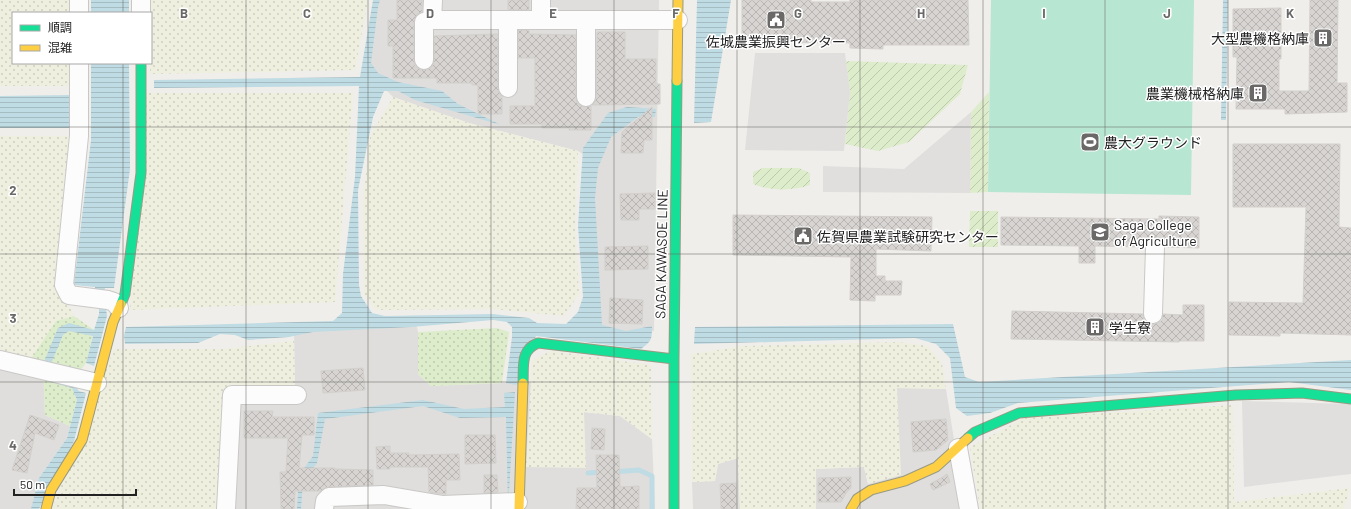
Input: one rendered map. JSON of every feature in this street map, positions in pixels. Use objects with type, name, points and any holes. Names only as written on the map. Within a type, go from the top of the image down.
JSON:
[{"type":"street","points":[[79,0],[79,12]]},
{"type":"street","points":[[141,0],[141,12]]},
{"type":"street","points":[[432,20],[433,0]]},
{"type":"street","points":[[541,0],[541,20]]},
{"type":"street","name":"SAGA KAWASOE LINE","points":[[674,509],[678,0]]},
{"type":"street","points":[[424,60],[424,22],[432,20],[678,20]]},
{"type":"street","points":[[508,20],[508,88]]},
{"type":"street","points":[[586,20],[586,98]]},
{"type":"street","points":[[79,64],[79,136],[64,285],[69,295],[106,302],[125,294],[141,173],[141,64]]},
{"type":"street","points":[[1153,314],[1155,247]]},
{"type":"street","points":[[46,509],[52,490],[82,440],[113,322],[106,302]]},
{"type":"street","points":[[324,509],[325,501],[329,496],[384,495],[443,505],[514,505],[524,355],[530,346],[538,343],[674,359]]},
{"type":"street","points":[[0,360],[97,383]]},
{"type":"street","points":[[851,509],[857,499],[871,490],[905,481],[936,467],[975,432],[1019,413],[1236,395],[1302,394],[1351,399]]},
{"type":"street","points":[[226,509],[232,395],[297,395]]},
{"type":"street","points":[[958,448],[969,509]]},
{"type":"shaded area","points":[[377,0],[659,0],[654,331],[596,336],[589,158],[578,151],[469,123],[393,97],[365,69]]},
{"type":"shaded area","points":[[755,53],[845,53],[850,93],[844,151],[745,150]]},
{"type":"shaded area","points":[[971,112],[970,193],[823,192],[823,166],[904,169]]},
{"type":"shaded area","points":[[416,323],[418,332],[418,374],[431,386],[531,382],[583,412],[620,416],[652,439],[655,509],[222,509],[228,388],[295,391],[294,330]]},
{"type":"shaded area","points":[[0,354],[43,364],[45,415],[70,426],[67,438],[39,478],[38,509],[0,509]]},
{"type":"shaded area","points":[[897,388],[946,389],[965,509],[816,509],[816,469],[864,467],[868,484]]},
{"type":"shaded area","points":[[1242,401],[1351,404],[1351,474],[1244,487]]},
{"type":"shaded area","points":[[738,458],[740,509],[693,509],[692,482],[715,481],[718,464]]},
{"type":"green space","points":[[0,0],[71,0],[71,12],[12,12],[12,64],[72,64],[72,86],[0,86]]},
{"type":"green space","points":[[149,0],[368,0],[355,70],[150,74],[150,64],[152,64],[152,12],[149,12]]},
{"type":"green space","name":"農大グラウンド","points":[[991,0],[1194,0],[1191,195],[988,192]]},
{"type":"green space","points":[[846,61],[968,65],[960,94],[909,142],[878,151],[845,144],[850,93]]},
{"type":"green space","points":[[989,92],[988,192],[970,193],[971,112]]},
{"type":"green space","points":[[147,93],[353,93],[335,302],[130,310]]},
{"type":"green space","points":[[393,97],[469,123],[578,151],[575,226],[579,294],[564,316],[493,309],[376,310],[364,294],[363,201],[370,136]]},
{"type":"green space","points":[[0,136],[74,136],[60,286],[74,316],[56,321],[30,360],[0,354]]},
{"type":"green space","points":[[763,168],[799,168],[810,173],[810,185],[789,189],[774,189],[753,184],[753,172]]},
{"type":"green space","points":[[970,211],[998,211],[998,247],[969,247]]},
{"type":"green space","points":[[74,316],[94,330],[86,363],[72,382],[72,388],[77,400],[70,426],[45,415],[43,364],[30,360],[56,321]]},
{"type":"green space","points":[[497,328],[509,332],[502,383],[431,386],[418,374],[418,332]]},
{"type":"green space","points":[[294,341],[295,391],[228,389],[222,509],[52,509],[114,349],[222,349]]},
{"type":"green space","points":[[898,342],[928,346],[942,364],[946,389],[897,388],[901,475],[868,484],[864,467],[816,469],[816,509],[740,509],[738,458],[718,464],[715,481],[692,482],[691,354],[744,346]]},
{"type":"green space","points":[[551,351],[651,365],[652,439],[620,416],[584,412],[586,468],[526,467],[532,360]]},
{"type":"green space","points":[[1233,405],[1234,502],[1350,488],[1344,509],[980,509],[970,447],[1024,418]]},
{"type":"water","points":[[91,0],[129,0],[129,12],[91,12]]},
{"type":"water","points":[[373,0],[380,0],[371,63],[378,73],[398,82],[442,91],[458,104],[501,125],[415,100],[398,91],[384,91],[373,117],[358,190],[359,285],[361,296],[372,313],[385,316],[493,314],[529,318],[537,323],[566,324],[578,312],[583,297],[578,226],[583,148],[608,113],[627,107],[656,109],[655,117],[638,117],[611,137],[598,168],[595,198],[602,325],[626,331],[652,326],[651,339],[645,346],[641,349],[536,336],[516,385],[506,383],[512,327],[507,322],[493,320],[411,327],[313,332],[289,337],[248,340],[235,335],[220,334],[198,343],[125,344],[124,336],[126,327],[333,321],[342,313],[343,274],[355,177],[359,86],[154,88],[154,80],[360,77]]},
{"type":"water","points":[[697,0],[731,0],[711,122],[694,123]]},
{"type":"water","points":[[1223,0],[1228,0],[1226,120],[1221,120]]},
{"type":"water","points":[[91,64],[129,64],[130,169],[114,288],[105,288],[104,292],[95,291],[95,287],[74,285],[91,140]]},
{"type":"water","points":[[71,95],[71,128],[0,128],[0,96]]},
{"type":"water","points":[[99,307],[106,308],[107,316],[94,366],[86,363],[93,336],[69,331],[63,335],[50,366],[43,364],[58,328],[69,323],[94,330],[99,314]]},
{"type":"water","points":[[953,324],[965,377],[979,382],[1351,360],[1351,390],[1289,382],[1018,403],[990,413],[967,416],[956,408],[950,358],[936,344],[915,338],[694,344],[695,327]]},
{"type":"water","points":[[43,375],[72,382],[79,391],[86,393],[74,441],[39,509],[31,509],[39,478],[67,438],[77,400],[72,388],[43,380]]},
{"type":"water","points":[[515,392],[508,509],[506,417],[460,418],[423,406],[325,419],[317,463],[303,482],[301,509],[297,509],[299,475],[313,456],[318,413],[423,400],[464,409],[505,407],[504,393]]},
{"type":"building","points":[[397,0],[422,0],[422,12],[417,14],[414,22],[414,60],[415,66],[419,69],[429,69],[433,65],[434,36],[498,34],[498,88],[499,93],[502,96],[502,114],[478,114],[478,85],[472,85],[472,83],[437,83],[437,78],[393,78],[393,46],[388,46],[388,20],[397,20]]},
{"type":"building","points":[[508,0],[529,0],[529,10],[508,10]]},
{"type":"building","points":[[742,0],[811,0],[811,2],[850,2],[850,0],[968,0],[969,45],[883,45],[883,49],[850,48],[850,43],[742,42]]},
{"type":"building","points":[[1310,0],[1338,0],[1337,83],[1347,83],[1347,112],[1285,114],[1285,109],[1236,109],[1237,57],[1233,57],[1233,9],[1281,8],[1281,59],[1279,59],[1279,91],[1309,91]]},
{"type":"building","points":[[518,30],[529,30],[529,34],[576,35],[576,97],[577,103],[581,106],[591,106],[591,130],[542,128],[542,124],[510,124],[510,106],[535,106],[535,58],[518,58]]},
{"type":"building","points":[[597,32],[625,32],[625,59],[656,59],[656,84],[660,84],[660,104],[592,105],[595,102],[596,97]]},
{"type":"building","points":[[652,107],[652,140],[644,140],[643,153],[621,153],[622,132]]},
{"type":"building","points":[[1233,144],[1340,144],[1339,227],[1351,228],[1351,335],[1280,333],[1280,336],[1229,335],[1229,302],[1303,303],[1306,207],[1233,207]]},
{"type":"building","points":[[655,193],[655,209],[639,209],[639,220],[621,220],[620,194]]},
{"type":"building","points":[[733,215],[932,217],[931,251],[876,249],[876,276],[885,276],[885,281],[902,281],[901,295],[875,295],[875,301],[850,300],[851,257],[733,255]]},
{"type":"building","points":[[1159,216],[1199,217],[1199,248],[1165,247],[1161,238],[1155,237],[1146,241],[1144,247],[1095,246],[1095,263],[1079,263],[1079,246],[1001,245],[1001,217],[1159,219]]},
{"type":"building","points":[[648,246],[648,269],[605,270],[605,247]]},
{"type":"building","points":[[610,298],[643,300],[642,324],[609,323]]},
{"type":"building","name":"学生寮","points":[[1183,305],[1204,305],[1204,341],[1179,342],[1011,339],[1012,311],[1143,314],[1147,323],[1153,324],[1162,320],[1163,314],[1183,315]]},
{"type":"building","points":[[363,368],[365,390],[323,393],[321,371]]},
{"type":"building","points":[[244,411],[273,411],[272,417],[314,417],[314,435],[302,435],[299,468],[373,470],[373,485],[329,487],[320,491],[295,491],[294,509],[281,509],[280,472],[286,472],[288,438],[244,438]]},
{"type":"building","points":[[30,415],[59,425],[54,440],[35,433],[27,473],[12,470]]},
{"type":"building","points":[[946,419],[948,440],[936,450],[913,452],[911,422]]},
{"type":"building","points":[[592,428],[605,429],[604,450],[591,449]]},
{"type":"building","points":[[465,435],[495,435],[496,463],[465,464]]},
{"type":"building","points":[[390,446],[390,453],[409,453],[409,455],[459,454],[460,480],[446,480],[446,494],[444,494],[429,492],[428,467],[390,467],[390,469],[377,469],[376,447]]},
{"type":"building","points":[[596,455],[619,455],[620,487],[639,486],[639,509],[576,509],[577,488],[597,488]]},
{"type":"building","points":[[947,474],[950,482],[933,490],[930,484]]},
{"type":"building","points":[[484,475],[497,475],[498,492],[484,493]]},
{"type":"building","points":[[851,477],[851,488],[841,502],[818,502],[818,478]]},
{"type":"building","points":[[736,483],[737,509],[721,509],[720,484]]},
{"type":"waterway","points":[[613,472],[639,470],[652,476],[652,509]]},
{"type":"waterway","points":[[588,473],[603,472]]},
{"type":"traffic: fast","points":[[121,304],[125,294],[141,173],[141,64]]},
{"type":"traffic: fast","points":[[674,509],[677,81]]},
{"type":"traffic: fast","points":[[523,383],[524,359],[528,350],[538,343],[674,359]]},
{"type":"traffic: fast","points":[[968,438],[975,432],[1019,413],[1236,395],[1302,393],[1351,399]]},
{"type":"traffic: slow","points":[[677,81],[678,0]]},
{"type":"traffic: slow","points":[[46,509],[51,490],[82,440],[113,322],[121,304]]},
{"type":"traffic: slow","points":[[519,509],[523,383]]},
{"type":"traffic: slow","points":[[851,509],[857,499],[871,490],[905,481],[936,467],[968,438]]},
{"type":"place","name":"佐城農業振興センター","points":[[776,20]]},
{"type":"place","name":"大型農機格納庫","points":[[1323,38]]},
{"type":"place","name":"農業機械格納庫","points":[[1258,93]]},
{"type":"place","name":"農大グラウンド","points":[[1090,142]]},
{"type":"place","name":"Saga College of Agriculture","points":[[1100,232]]},
{"type":"place","name":"佐賀県農業試験研究センター","points":[[803,236]]},
{"type":"place","name":"学生寮","points":[[1095,327]]}]
